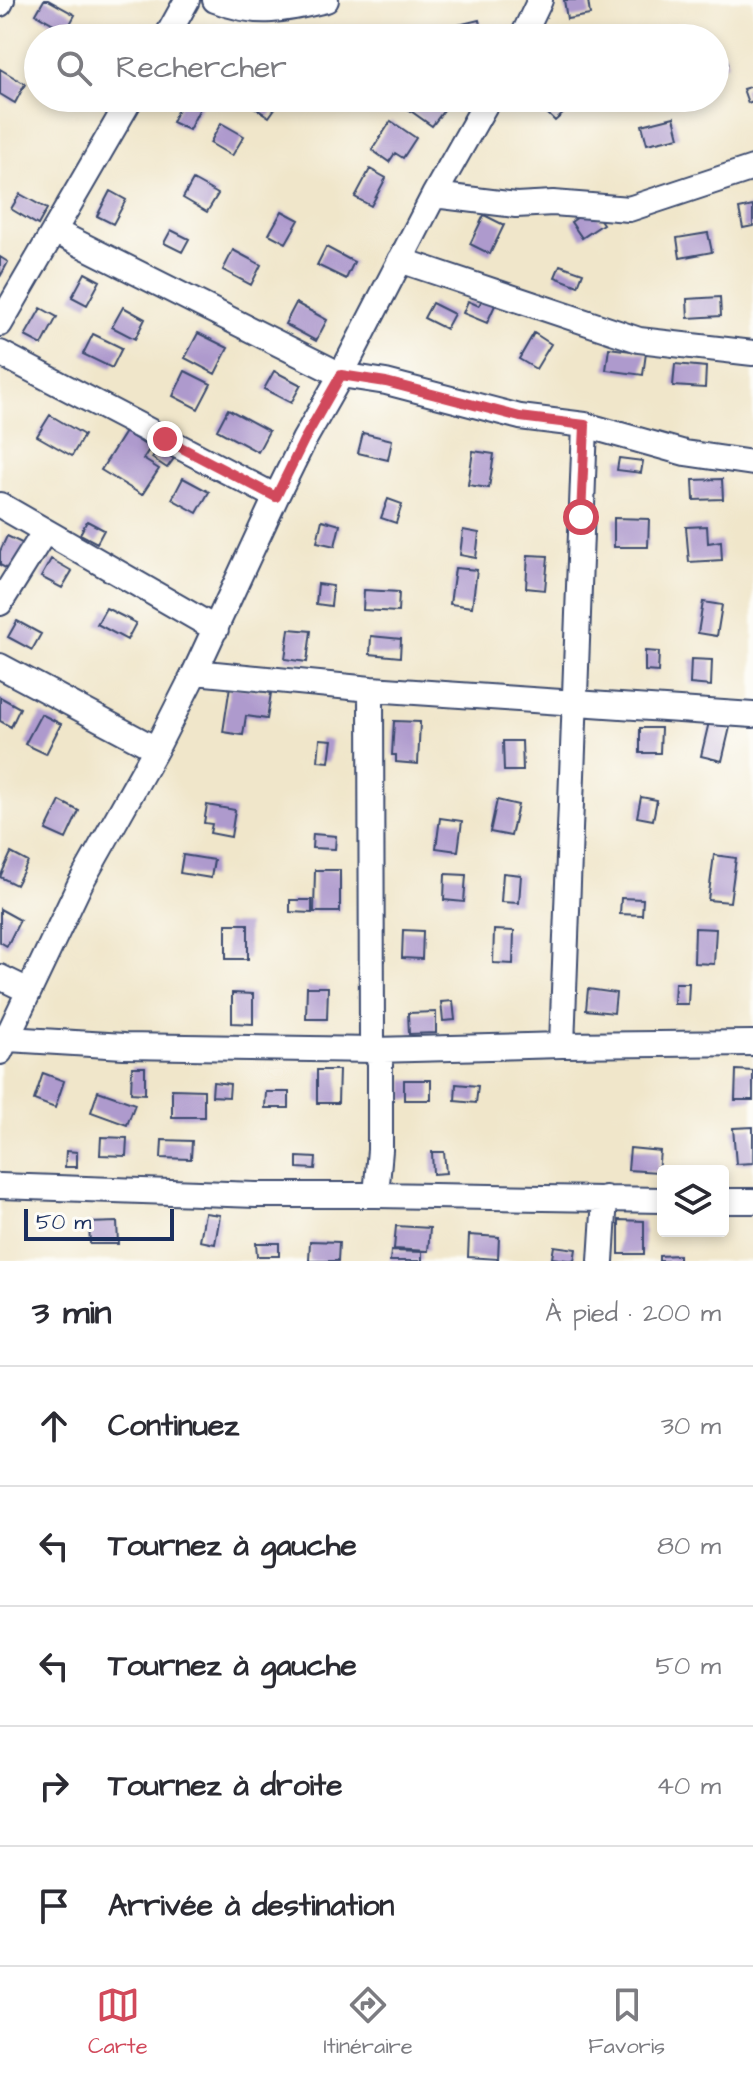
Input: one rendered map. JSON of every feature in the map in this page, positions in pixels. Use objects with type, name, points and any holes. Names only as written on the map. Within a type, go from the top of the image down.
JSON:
[{"type":"street","points":[[174,24],[187,0]]},
{"type":"street","points":[[215,0],[238,9],[279,11],[326,0]]},
{"type":"street","points":[[529,24],[540,0]]},
{"type":"street","points":[[2,318],[123,112]]},
{"type":"street","points":[[481,112],[304,440],[195,672],[156,749],[80,884],[4,1046],[375,1050],[753,1043]]},
{"type":"street","points":[[434,195],[516,205],[553,203],[629,209],[753,168]]},
{"type":"street","points":[[54,231],[341,375],[386,382],[520,417],[585,425],[685,453],[753,463]]},
{"type":"street","points":[[400,260],[639,340],[753,353]]},
{"type":"street","points":[[0,353],[276,497]]},
{"type":"street","points":[[562,1045],[585,425]]},
{"type":"street","points":[[0,505],[216,629]]},
{"type":"street","points":[[0,603],[45,531]]},
{"type":"street","points":[[0,666],[156,749]]},
{"type":"street","points":[[195,672],[371,689],[753,715]]},
{"type":"street","points":[[371,689],[372,1040],[380,1062],[380,1150],[376,1195]]},
{"type":"street","points":[[0,977],[29,991]]},
{"type":"street","points":[[0,1186],[256,1195],[657,1200]]},
{"type":"street","points":[[601,1261],[605,1198]]},
{"type":"street","points":[[729,1201],[753,1201]]},
{"type":"building","points":[[44,0],[48,0],[75,15],[70,24],[54,24],[36,14]]},
{"type":"building","points":[[564,0],[588,0],[590,15],[567,19]]},
{"type":"building","points":[[0,69],[24,83],[15,103],[0,94]]},
{"type":"building","points":[[753,86],[753,101],[748,103],[743,89]]},
{"type":"building","points":[[177,112],[198,112],[189,130],[172,122]]},
{"type":"building","points":[[412,112],[442,112],[432,126]]},
{"type":"building","points":[[546,112],[565,112],[555,121]]},
{"type":"building","points":[[674,117],[679,137],[647,144],[642,125]]},
{"type":"building","points":[[391,121],[416,138],[403,158],[395,153],[389,162],[372,150]]},
{"type":"building","points":[[221,123],[244,136],[232,156],[210,143]]},
{"type":"building","points":[[370,169],[386,178],[371,206],[355,197]]},
{"type":"building","points":[[193,180],[218,194],[207,212],[183,198]]},
{"type":"building","points":[[110,191],[126,200],[113,224],[97,216]]},
{"type":"building","points":[[20,194],[47,209],[38,225],[11,209]]},
{"type":"building","points":[[753,206],[753,226],[743,228],[739,209]]},
{"type":"building","points":[[592,208],[603,224],[582,238],[571,222]]},
{"type":"building","points":[[282,211],[299,220],[286,243],[269,234]]},
{"type":"building","points":[[484,215],[504,225],[490,254],[470,244]]},
{"type":"building","points":[[171,230],[189,239],[182,252],[164,243]]},
{"type":"building","points":[[708,233],[712,252],[680,258],[677,238]]},
{"type":"building","points":[[326,247],[354,262],[346,279],[317,265]]},
{"type":"building","points":[[233,250],[261,265],[251,285],[223,270]]},
{"type":"building","points":[[0,257],[8,262],[0,277]]},
{"type":"building","points":[[560,265],[583,273],[578,286],[555,277]]},
{"type":"building","points":[[85,273],[100,281],[87,305],[72,297]]},
{"type":"building","points":[[483,297],[496,303],[487,323],[463,313],[468,301],[479,306]]},
{"type":"building","points":[[720,297],[721,316],[688,318],[687,299]]},
{"type":"building","points":[[296,303],[327,320],[316,341],[285,324]]},
{"type":"building","points":[[432,303],[454,314],[446,329],[424,318]]},
{"type":"building","points":[[123,307],[145,319],[135,339],[112,327]]},
{"type":"building","points":[[41,308],[57,317],[42,345],[25,336]]},
{"type":"building","points":[[198,333],[228,348],[215,374],[185,358]]},
{"type":"building","points":[[534,333],[551,344],[536,369],[519,359]]},
{"type":"building","points":[[93,334],[122,348],[112,368],[83,354]]},
{"type":"building","points":[[609,348],[646,353],[643,375],[606,370]]},
{"type":"building","points":[[675,364],[706,367],[705,388],[673,386]]},
{"type":"building","points":[[185,371],[211,384],[198,409],[173,396]]},
{"type":"building","points":[[274,371],[301,385],[291,403],[264,389]]},
{"type":"building","points":[[228,409],[269,431],[258,452],[217,430]]},
{"type":"building","points":[[50,415],[84,435],[72,456],[37,436]]},
{"type":"building","points":[[125,432],[150,448],[143,459],[159,469],[142,495],[101,470]]},
{"type":"building","points":[[363,433],[392,440],[388,460],[358,453]]},
{"type":"building","points":[[159,447],[175,457],[167,468],[152,458]]},
{"type":"building","points":[[473,451],[494,454],[489,488],[468,485]]},
{"type":"building","points":[[619,458],[643,461],[641,473],[617,470]]},
{"type":"building","points":[[183,478],[209,492],[197,513],[172,499]]},
{"type":"building","points":[[722,479],[723,499],[694,500],[693,480]]},
{"type":"building","points":[[388,499],[402,504],[396,523],[381,518]]},
{"type":"building","points":[[614,518],[649,519],[648,547],[614,547]]},
{"type":"building","points":[[322,520],[340,525],[335,546],[317,542]]},
{"type":"building","points":[[87,521],[104,530],[97,543],[80,534]]},
{"type":"building","points":[[707,526],[708,543],[721,541],[722,560],[689,562],[686,527]]},
{"type":"building","points":[[463,530],[479,533],[476,558],[460,555]]},
{"type":"building","points":[[7,536],[26,545],[13,572],[0,565],[0,551]]},
{"type":"building","points":[[528,555],[548,556],[545,590],[526,588]]},
{"type":"building","points":[[51,559],[72,571],[62,588],[41,577]]},
{"type":"building","points":[[455,568],[477,570],[472,607],[450,604]]},
{"type":"building","points":[[318,584],[333,586],[331,606],[316,604]]},
{"type":"building","points":[[364,590],[399,592],[398,612],[363,610]]},
{"type":"building","points":[[703,602],[722,605],[717,636],[698,633]]},
{"type":"building","points":[[106,608],[136,623],[127,640],[97,624]]},
{"type":"building","points":[[17,621],[41,634],[32,650],[8,637]]},
{"type":"building","points":[[289,629],[311,631],[307,662],[285,659]]},
{"type":"building","points":[[371,636],[401,639],[400,657],[370,654]]},
{"type":"building","points":[[645,651],[659,652],[658,672],[645,671]]},
{"type":"building","points":[[691,659],[712,660],[711,686],[690,684]]},
{"type":"building","points":[[230,686],[271,693],[267,719],[246,716],[243,735],[223,732]]},
{"type":"building","points":[[0,697],[20,708],[11,727],[0,721]]},
{"type":"building","points":[[41,714],[61,724],[46,754],[25,744]]},
{"type":"building","points":[[394,721],[420,722],[418,764],[396,762],[396,755],[392,755]]},
{"type":"building","points":[[709,722],[730,727],[722,761],[701,756]]},
{"type":"building","points":[[640,728],[661,728],[660,753],[640,753]]},
{"type":"building","points":[[320,739],[332,740],[329,762],[318,761]]},
{"type":"building","points":[[503,741],[522,741],[523,771],[504,771]]},
{"type":"building","points":[[641,797],[657,800],[653,820],[637,817]]},
{"type":"building","points":[[497,800],[518,805],[511,836],[490,832]]},
{"type":"building","points":[[60,801],[79,811],[66,839],[46,830]]},
{"type":"building","points":[[207,805],[235,810],[231,837],[210,833],[212,824],[204,823]]},
{"type":"building","points":[[440,818],[462,821],[458,851],[436,848]]},
{"type":"building","points":[[313,834],[336,836],[335,849],[312,848]]},
{"type":"building","points":[[11,853],[28,862],[16,885],[0,877]]},
{"type":"building","points":[[183,855],[214,860],[211,878],[180,873]]},
{"type":"building","points":[[714,855],[736,858],[730,902],[708,900]]},
{"type":"building","points":[[315,870],[340,870],[340,912],[314,912]]},
{"type":"building","points":[[503,873],[521,875],[519,903],[501,902]]},
{"type":"building","points":[[445,874],[466,875],[464,902],[444,900]]},
{"type":"building","points":[[621,898],[643,899],[642,915],[620,914]]},
{"type":"building","points":[[290,900],[312,900],[312,913],[290,912]]},
{"type":"building","points":[[0,909],[20,920],[7,946],[0,942]]},
{"type":"building","points":[[226,924],[248,924],[248,959],[226,959]]},
{"type":"building","points":[[695,928],[716,929],[714,964],[694,963]]},
{"type":"building","points":[[403,930],[423,931],[422,959],[402,958]]},
{"type":"building","points":[[494,930],[514,931],[513,964],[493,963]]},
{"type":"building","points":[[675,983],[689,983],[688,1004],[674,1004]]},
{"type":"building","points":[[307,987],[328,987],[327,1019],[306,1019]]},
{"type":"building","points":[[588,989],[616,993],[614,1013],[586,1010]]},
{"type":"building","points":[[232,993],[253,994],[253,1024],[232,1023]]},
{"type":"building","points":[[453,1001],[455,1020],[443,1021],[441,1002]]},
{"type":"building","points":[[436,1012],[436,1033],[409,1034],[408,1013]]},
{"type":"building","points":[[132,1067],[145,1067],[145,1094],[131,1093]]},
{"type":"building","points":[[317,1070],[339,1070],[338,1103],[317,1103]]},
{"type":"building","points":[[736,1070],[753,1071],[753,1100],[735,1100]]},
{"type":"building","points":[[43,1073],[64,1081],[55,1108],[34,1100]]},
{"type":"building","points":[[404,1080],[431,1080],[431,1100],[404,1100]]},
{"type":"building","points":[[213,1082],[230,1084],[229,1097],[212,1096]]},
{"type":"building","points":[[456,1084],[478,1086],[476,1103],[455,1101]]},
{"type":"building","points":[[172,1089],[204,1090],[204,1117],[172,1117]]},
{"type":"building","points":[[98,1091],[135,1104],[127,1125],[91,1112]]},
{"type":"building","points":[[266,1092],[289,1092],[289,1108],[265,1108]]},
{"type":"building","points":[[753,1127],[753,1163],[736,1164],[733,1128]]},
{"type":"building","points":[[101,1137],[127,1138],[126,1156],[100,1155]]},
{"type":"building","points":[[162,1140],[192,1141],[191,1159],[161,1158]]},
{"type":"building","points":[[630,1148],[660,1151],[657,1172],[628,1170]]},
{"type":"building","points":[[66,1151],[77,1152],[77,1167],[65,1167]]},
{"type":"building","points":[[432,1152],[444,1152],[446,1173],[433,1174]]},
{"type":"building","points":[[297,1157],[316,1158],[315,1169],[297,1168]]},
{"type":"building","points":[[205,1213],[220,1215],[215,1244],[200,1241]]},
{"type":"building","points":[[619,1220],[644,1221],[644,1254],[619,1254]]},
{"type":"building","points":[[117,1222],[118,1244],[90,1244],[89,1223]]},
{"type":"building","points":[[396,1226],[430,1228],[428,1251],[394,1249]]},
{"type":"building","points":[[469,1235],[499,1237],[498,1259],[468,1257]]},
{"type":"building","points":[[310,1241],[339,1242],[338,1261],[309,1261]]},
{"type":"building","points":[[256,1243],[279,1243],[279,1256],[257,1256]]},
{"type":"building","points":[[554,1246],[576,1249],[574,1261],[552,1258]]},
{"type":"building","points":[[391,1251],[422,1252],[422,1261],[390,1261]]},
{"type":"building","points":[[679,1255],[679,1261],[659,1261],[659,1256]]},
{"type":"route","points":[[165,439],[276,497],[341,375],[386,382],[520,417],[585,425],[581,517]]}]
